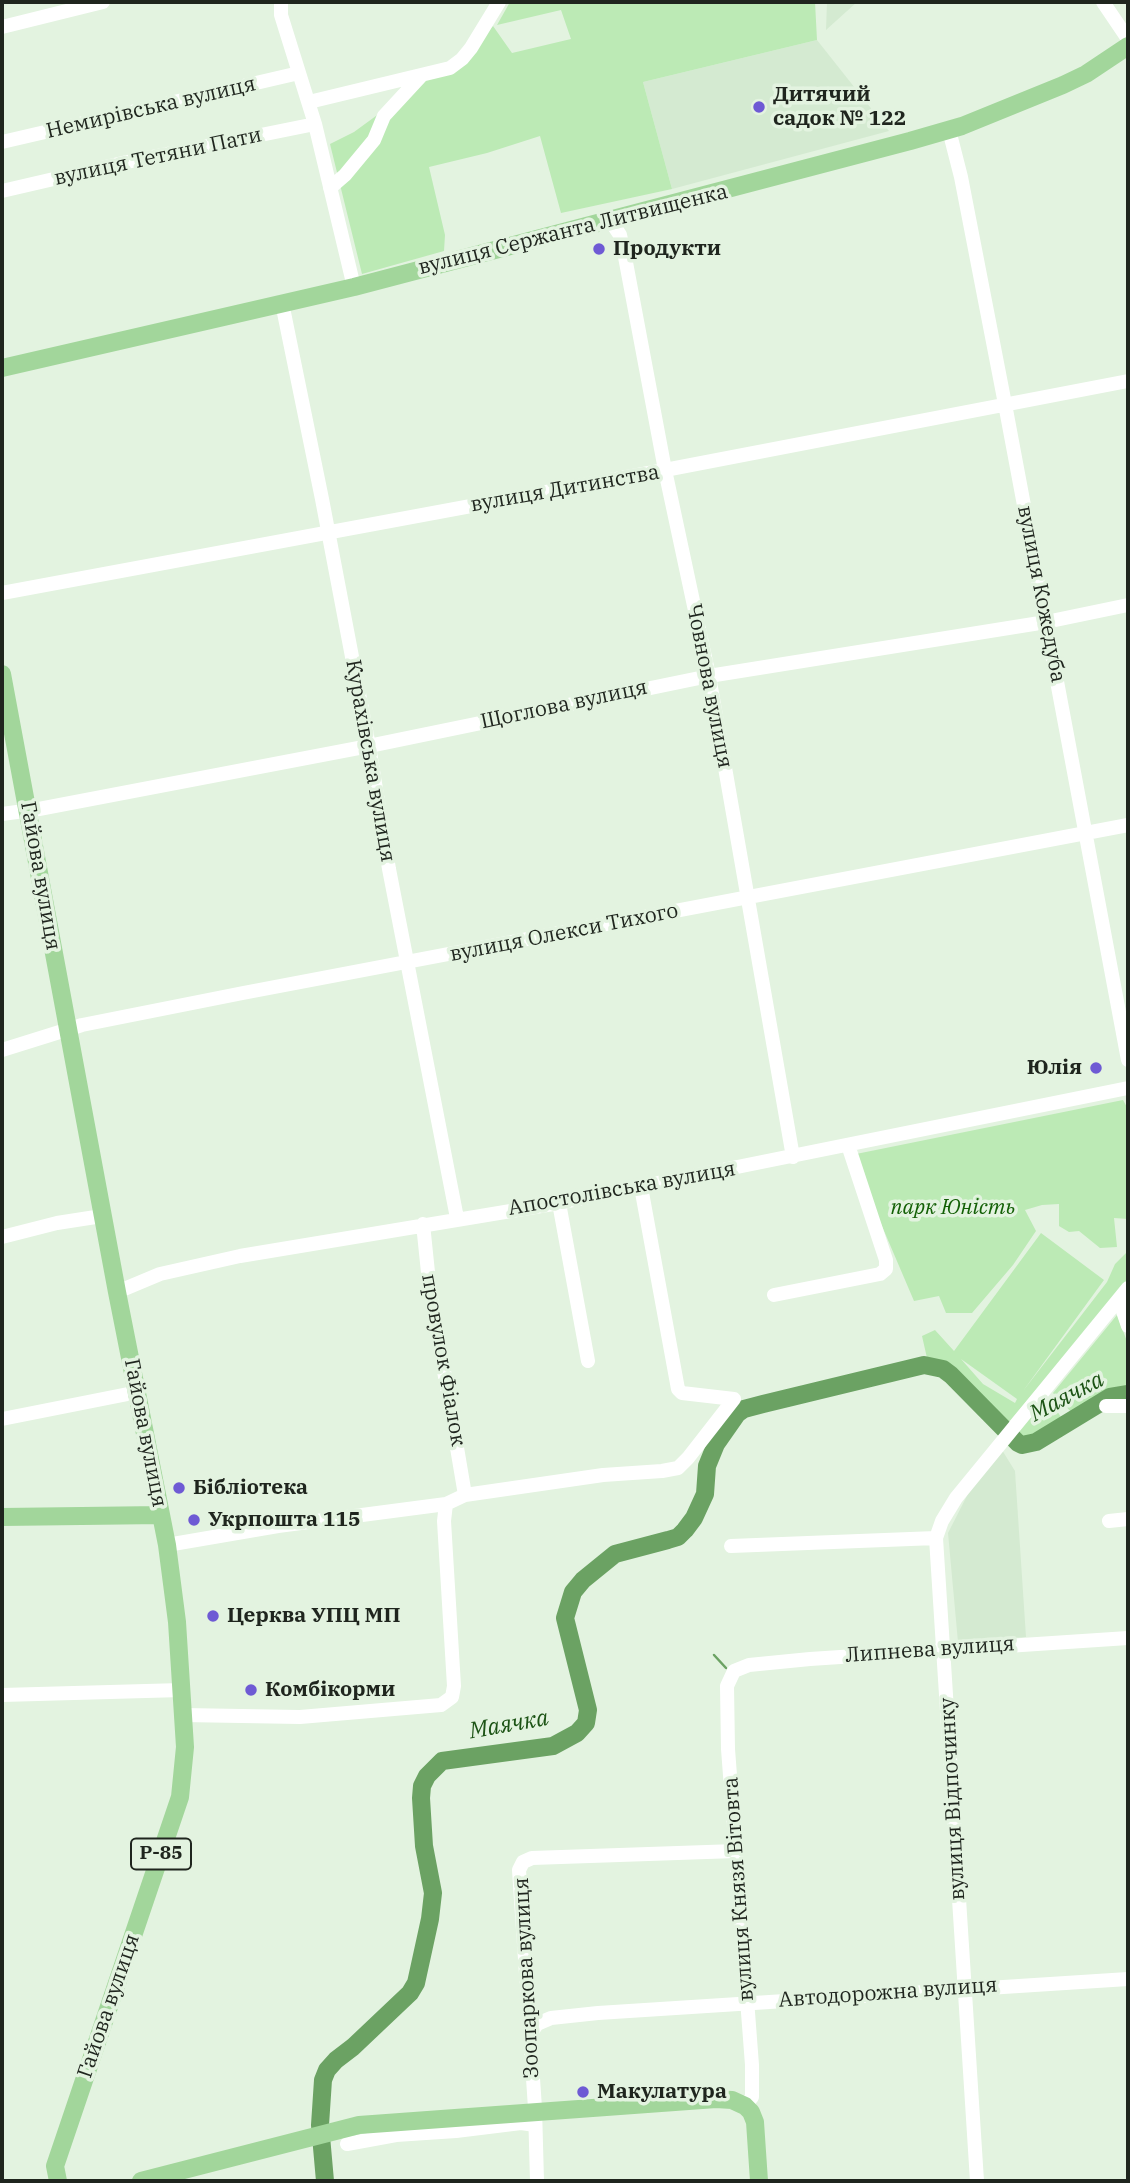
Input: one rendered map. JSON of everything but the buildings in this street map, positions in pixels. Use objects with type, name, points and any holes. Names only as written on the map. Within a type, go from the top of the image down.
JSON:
[{"type":"main road","name":"вулиця Сержанта Литвищенка","points":[[2,368],[354,287],[791,174],[949,130],[1063,85],[1127,49]]},
{"type":"main road","name":"Гайова вулиця","points":[[2,674],[102,1216],[167,1545],[185,1747],[180,1797],[55,2166],[58,2181]]},
{"type":"main road","points":[[2,1517],[161,1515]]},
{"type":"main road","points":[[141,2181],[299,2140],[343,2136],[380,2122],[535,2119],[716,2099],[732,2099],[746,2106]]},
{"type":"main road","name":"вулиця Князя Вітовта","points":[[746,2106],[755,2122],[759,2181]]},
{"type":"street","points":[[2,27],[103,2]]},
{"type":"street","points":[[281,2],[281,15],[315,124],[354,287]]},
{"type":"street","points":[[309,102],[450,68],[462,60],[499,2]]},
{"type":"street","points":[[1103,2],[1127,49]]},
{"type":"street","name":"Немирівська вулиця","points":[[2,142],[299,73]]},
{"type":"street","points":[[330,188],[345,175],[374,140],[384,116],[422,75]]},
{"type":"street","name":"вулиця Тетяни Пати","points":[[2,191],[127,162],[315,124]]},
{"type":"street","name":"вулиця Кожедуба","points":[[949,130],[961,177],[1005,404],[1128,1060]]},
{"type":"street","name":"Човнова вулиця","points":[[611,220],[620,235],[625,257],[709,676],[793,1157]]},
{"type":"street","name":"Курахівська вулиця","points":[[282,303],[322,499],[457,1218]]},
{"type":"street","name":"вулиця Дитинства","points":[[2,593],[666,470],[1128,380]]},
{"type":"street","name":"Щоглова вулиця","points":[[2,814],[369,746],[709,676],[1046,622],[1128,605]]},
{"type":"street","name":"вулиця Олекси Тихого","points":[[2,1050],[68,1029],[1128,825]]},
{"type":"street","name":"Апостолівська вулиця","points":[[117,1292],[173,1271],[240,1256],[559,1203],[1128,1088]]},
{"type":"street","points":[[774,1295],[880,1274],[886,1269],[886,1261],[848,1144]]},
{"type":"street","points":[[167,1545],[278,1526],[446,1504],[465,1495],[603,1475],[678,1468],[734,1399],[682,1393],[678,1389],[642,1187]]},
{"type":"street","points":[[559,1203],[588,1361]]},
{"type":"street","points":[[2,1237],[57,1223],[102,1216]]},
{"type":"street","name":"провулок Фіалок","points":[[423,1224],[429,1282],[465,1495]]},
{"type":"street","name":"вулиця Відпочинку","points":[[977,2181],[936,1538],[942,1521],[956,1498],[1128,1288]]},
{"type":"street","points":[[1117,1302],[1121,1305],[1128,1326]]},
{"type":"street","points":[[2,1419],[138,1392]]},
{"type":"street","points":[[1106,1406],[1128,1406]]},
{"type":"street","points":[[183,1715],[300,1717],[441,1705],[452,1697],[454,1686],[444,1521],[446,1504]]},
{"type":"street","points":[[1110,1521],[1128,1519]]},
{"type":"street","points":[[731,1546],[936,1538]]},
{"type":"street","name":"Липнева вулиця","points":[[734,1671],[749,1665],[944,1649],[1128,1638]]},
{"type":"street","name":"вулиця Князя Вітовта","points":[[734,1671],[727,1686],[728,1749],[752,2097],[746,2106]]},
{"type":"street","points":[[2,1695],[182,1690]]},
{"type":"street","name":"Зоопаркова вулиця","points":[[537,2181],[519,1870],[523,1862],[532,1858],[736,1851]]},
{"type":"street","name":"Автодорожна вулиця","points":[[529,2036],[537,2024],[551,2018],[747,2002],[1128,1979]]},
{"type":"shaded area","points":[[827,2],[857,2],[826,30]]},
{"type":"shaded area","name":"Дитячий садок № 122","points":[[817,40],[889,131],[672,189],[643,82]]},
{"type":"shaded area","points":[[1002,1450],[1015,1471],[1026,1637],[958,1642],[948,1533],[974,1482]]},
{"type":"green space","points":[[510,2],[815,2],[817,40],[643,82],[672,189],[561,213],[540,136],[487,153],[429,167],[445,235],[444,251],[362,274],[330,144],[354,132],[458,56],[493,26],[512,53],[571,39],[561,10],[497,25]]},
{"type":"green space","name":"парк Юність","points":[[1123,1100],[1128,1109],[1128,1219],[1114,1218],[1117,1247],[1100,1248],[1079,1231],[1069,1232],[1059,1226],[1059,1204],[1042,1205],[1025,1210],[1036,1231],[1013,1265],[972,1313],[946,1313],[939,1296],[914,1301],[873,1205],[856,1154]]},
{"type":"green space","points":[[1041,1233],[1104,1280],[1023,1391],[1107,1282],[1115,1264],[1128,1251],[1128,1281],[1008,1423],[938,1362],[927,1358],[922,1336],[935,1330],[954,1351]],"holes":[[[961,1359],[1017,1399],[1015,1403],[983,1384]]]},
{"type":"green space","points":[[1117,1315],[1128,1344],[1128,1388],[1111,1391],[1074,1415],[1053,1393]]},
{"type":"green space","points":[[1049,1398],[1064,1422],[1025,1438],[1018,1431]]},
{"type":"waterway","name":"Маячка","points":[[325,2181],[320,2125],[323,2080],[327,2070],[410,1993],[416,1983],[433,1893],[424,1846],[421,1798],[422,1786],[427,1776],[442,1761],[553,1746],[577,1733],[586,1723],[588,1710],[565,1618],[573,1592],[583,1580],[615,1554],[678,1537],[685,1530],[705,1494],[707,1466],[716,1444],[737,1414],[744,1409],[763,1404],[924,1365],[943,1369],[951,1375],[1022,1445],[1036,1442],[1110,1397],[1128,1394]]},
{"type":"waterway","points":[[714,1655],[726,1668]]},
{"type":"place","name":"Дитячий садок № 122","points":[[759,107]]},
{"type":"place","name":"Продукти","points":[[599,249]]},
{"type":"place","name":"Юлія","points":[[1096,1068]]},
{"type":"place","name":"Бібліотека","points":[[179,1488]]},
{"type":"place","name":"Укрпошта 115","points":[[194,1520]]},
{"type":"place","name":"Церква УПЦ МП","points":[[213,1616]]},
{"type":"place","name":"Комбікорми","points":[[251,1690]]},
{"type":"place","name":"Макулатура","points":[[583,2092]]}]
